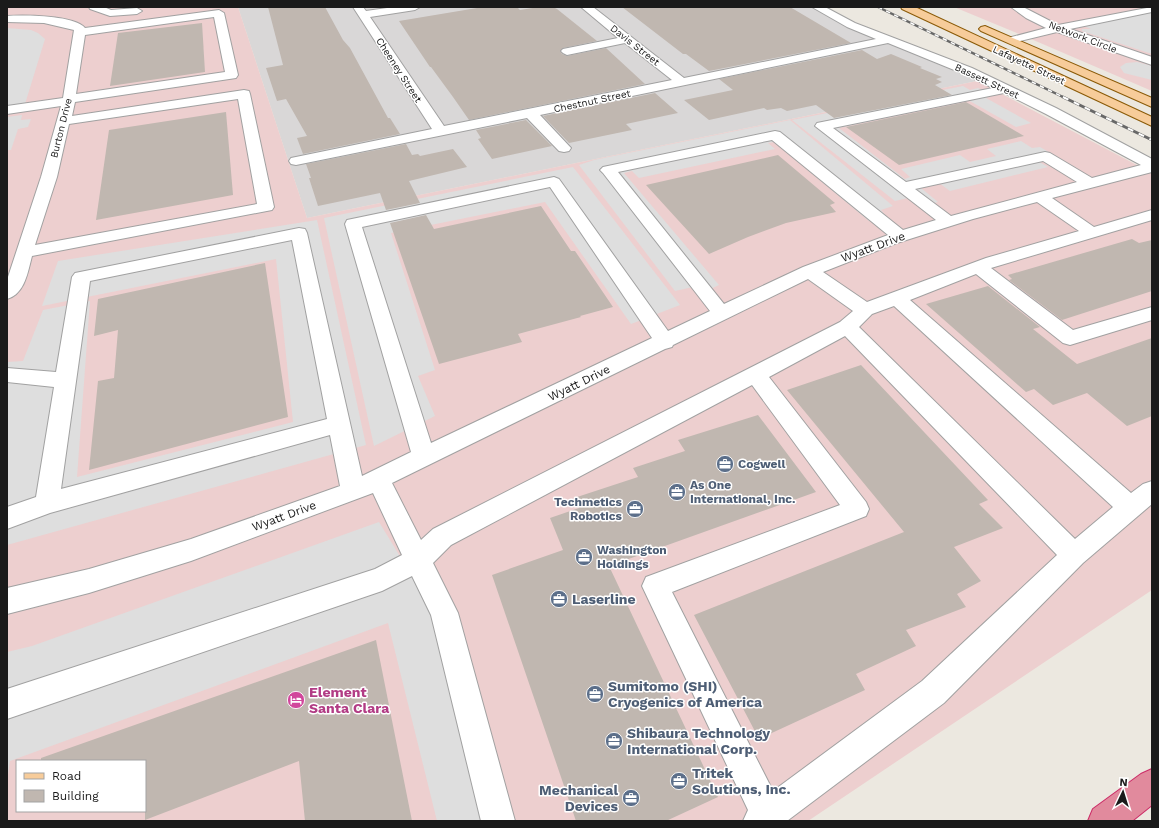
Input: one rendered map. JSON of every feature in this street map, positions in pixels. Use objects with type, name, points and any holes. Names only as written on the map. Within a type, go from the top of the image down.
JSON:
[{"type":"highway","points":[[1106,821],[1152,785]]},
{"type":"main road","name":"Lafayette Street","points":[[906,7],[1152,122]]},
{"type":"main road","name":"Lafayette Street","points":[[977,25],[1152,103]]},
{"type":"street","points":[[360,11],[415,7]]},
{"type":"street","name":"Davis Street","points":[[586,7],[683,83]]},
{"type":"street","name":"Bassett Street","points":[[817,7],[851,25],[968,71],[1051,111],[1152,166]]},
{"type":"street","name":"Network Circle","points":[[1016,7],[1036,19],[1058,28],[1110,48],[1152,61]]},
{"type":"street","points":[[1012,40],[1058,28],[1152,9]]},
{"type":"street","points":[[86,18],[110,13],[116,14],[144,10]]},
{"type":"street","name":"Cheeney Street","points":[[360,11],[441,132]]},
{"type":"street","points":[[7,19],[86,18],[219,13],[232,74],[7,110]]},
{"type":"street","name":"Burton Drive","points":[[7,293],[17,280],[24,252],[49,177],[86,18]]},
{"type":"street","points":[[567,51],[628,39]]},
{"type":"street","name":"Chestnut Street","points":[[296,161],[888,40]]},
{"type":"street","points":[[949,222],[822,126],[1005,89]]},
{"type":"street","points":[[24,252],[266,207],[244,94],[63,121]]},
{"type":"street","points":[[531,114],[564,148]]},
{"type":"street","points":[[722,314],[608,170],[775,135],[900,236]]},
{"type":"street","points":[[904,187],[1045,156],[1090,184]]},
{"type":"street","name":"Wyatt Drive","points":[[7,601],[89,581],[191,550],[353,491],[665,342],[809,271],[900,236],[1152,166]]},
{"type":"street","points":[[424,457],[353,224],[554,182],[665,342]]},
{"type":"street","points":[[1040,197],[1091,232]]},
{"type":"street","points":[[7,704],[382,580],[419,559],[442,538],[847,327],[865,310],[978,267],[1152,215]]},
{"type":"street","points":[[47,503],[80,277],[299,233],[353,491]]},
{"type":"street","points":[[978,267],[1070,338],[1152,313]]},
{"type":"street","points":[[809,271],[865,310]]},
{"type":"street","points":[[755,374],[857,509],[654,586],[764,818],[933,692],[1074,555],[1141,499],[896,298]]},
{"type":"street","points":[[847,327],[1074,555]]},
{"type":"street","points":[[12,380],[66,380]]},
{"type":"street","points":[[7,518],[47,503],[339,424]]},
{"type":"street","points":[[378,479],[419,559],[444,613],[498,821]]},
{"type":"shaded area","points":[[7,7],[238,7],[307,218],[977,81],[1152,173],[1152,590],[808,821],[7,821]]},
{"type":"shaded area","points":[[238,7],[816,7],[862,31],[977,81],[307,218]]},
{"type":"shaded area","points":[[954,7],[1152,7],[1152,91],[1024,36]]},
{"type":"shaded area","points":[[1152,10],[1152,54],[1082,31],[1082,29],[1091,29],[1083,26]]},
{"type":"shaded area","points":[[7,28],[31,30],[38,33],[45,39],[25,104],[7,114]]},
{"type":"shaded area","points":[[1137,62],[1152,66],[1152,80],[1124,73],[1120,67],[1126,63]]},
{"type":"shaded area","points":[[963,86],[970,90],[978,88],[994,95],[986,98],[1031,123],[1016,127],[968,100],[839,128],[905,179],[910,177],[901,169],[960,155],[970,162],[996,156],[987,149],[1021,141],[1032,148],[1040,147],[1075,167],[1059,171],[1040,159],[1036,160],[1048,167],[950,191],[939,183],[921,188],[938,202],[919,207],[908,198],[895,201],[792,120]]},
{"type":"shaded area","points":[[22,115],[21,120],[31,119],[28,127],[18,129],[11,150],[7,150],[7,117]]},
{"type":"shaded area","points":[[790,120],[893,206],[881,210],[886,216],[869,221],[774,142],[768,143],[775,149],[639,178],[632,171],[624,173],[719,285],[700,294],[693,287],[675,291],[579,165],[594,160]]},
{"type":"shaded area","points":[[573,167],[680,305],[631,324],[545,202],[391,233],[435,370],[418,376],[435,416],[374,446],[324,218]]},
{"type":"shaded area","points":[[317,220],[366,445],[7,545],[7,362],[23,361],[43,310],[90,301],[77,477],[293,422],[276,259],[42,306],[58,261]]},
{"type":"shaded area","points":[[379,522],[437,617],[496,821],[437,821],[388,623],[10,761],[7,781],[7,652],[32,646]]},
{"type":"building","points":[[268,7],[325,7],[343,40],[350,48],[388,118],[390,118],[400,134],[303,154],[297,138],[307,136],[286,99],[277,101],[266,68],[283,65]]},
{"type":"building","points":[[483,7],[517,7],[520,10],[539,7],[553,7],[597,41],[563,48],[560,51],[562,54],[567,56],[606,48],[645,84],[469,120],[430,67],[399,21]]},
{"type":"building","points":[[622,7],[790,7],[851,43],[709,71],[686,54],[683,54]]},
{"type":"building","points":[[202,23],[205,72],[110,86],[118,33]]},
{"type":"building","points":[[862,50],[877,59],[891,54],[942,77],[936,79],[942,82],[935,85],[952,95],[834,118],[816,105],[787,111],[781,108],[767,110],[764,108],[709,120],[684,100],[733,90],[719,79]]},
{"type":"building","points":[[655,93],[678,113],[626,124],[632,130],[569,143],[543,116]]},
{"type":"building","points":[[966,102],[1024,136],[899,165],[846,127]]},
{"type":"building","points":[[226,112],[233,195],[96,220],[109,130]]},
{"type":"building","points":[[526,120],[552,146],[492,159],[478,139],[481,138],[476,130]]},
{"type":"building","points":[[406,144],[412,155],[418,154],[420,156],[453,149],[467,167],[409,181],[420,203],[386,210],[380,193],[318,206],[306,164]]},
{"type":"building","points":[[778,155],[835,203],[830,205],[836,212],[786,223],[748,237],[709,254],[646,185]]},
{"type":"building","points":[[541,206],[571,251],[575,251],[613,307],[518,334],[522,342],[439,364],[390,223],[426,215],[434,229]]},
{"type":"building","points":[[1132,239],[1139,243],[1152,240],[1152,291],[1062,320],[1009,280],[1012,279],[1008,275]]},
{"type":"building","points":[[265,263],[288,417],[89,470],[98,381],[114,378],[118,330],[94,336],[98,299]]},
{"type":"building","points":[[988,286],[1040,327],[1033,329],[1077,364],[1152,338],[1152,416],[1127,426],[1087,393],[1053,405],[1034,389],[1026,392],[926,304]]},
{"type":"building","points":[[861,365],[988,500],[979,504],[1003,528],[954,547],[981,581],[957,594],[966,607],[906,630],[916,646],[856,674],[865,690],[759,739],[694,615],[904,532],[787,390]]},
{"type":"building","points":[[758,415],[816,492],[609,566],[718,797],[666,821],[576,821],[492,575],[563,550],[550,518],[579,508],[574,498],[638,477],[633,468],[685,451],[678,440]]},
{"type":"building","name":"Element Santa Clara","points":[[376,640],[412,821],[305,821],[299,761],[145,820],[146,760],[41,760],[41,758]]},
{"type":"railway","points":[[878,7],[1065,98]]},
{"type":"railway","points":[[1063,97],[1152,140]]},
{"type":"place","name":"Cogwell","points":[[725,464]]},
{"type":"place","name":"As One International, Inc.","points":[[677,492]]},
{"type":"place","name":"Techmetics Robotics","points":[[635,509]]},
{"type":"place","name":"Washington Holdings","points":[[584,557]]},
{"type":"place","name":"Laserline","points":[[559,599]]},
{"type":"place","name":"Sumitomo (SHI) Cryogenics of America","points":[[595,694]]},
{"type":"place","name":"Element Santa Clara","points":[[296,700]]},
{"type":"place","name":"Shibaura Technology International Corp.","points":[[614,741]]},
{"type":"place","name":"Tritek Solutions, Inc.","points":[[679,781]]},
{"type":"place","name":"Mechanical Devices","points":[[631,798]]}]
